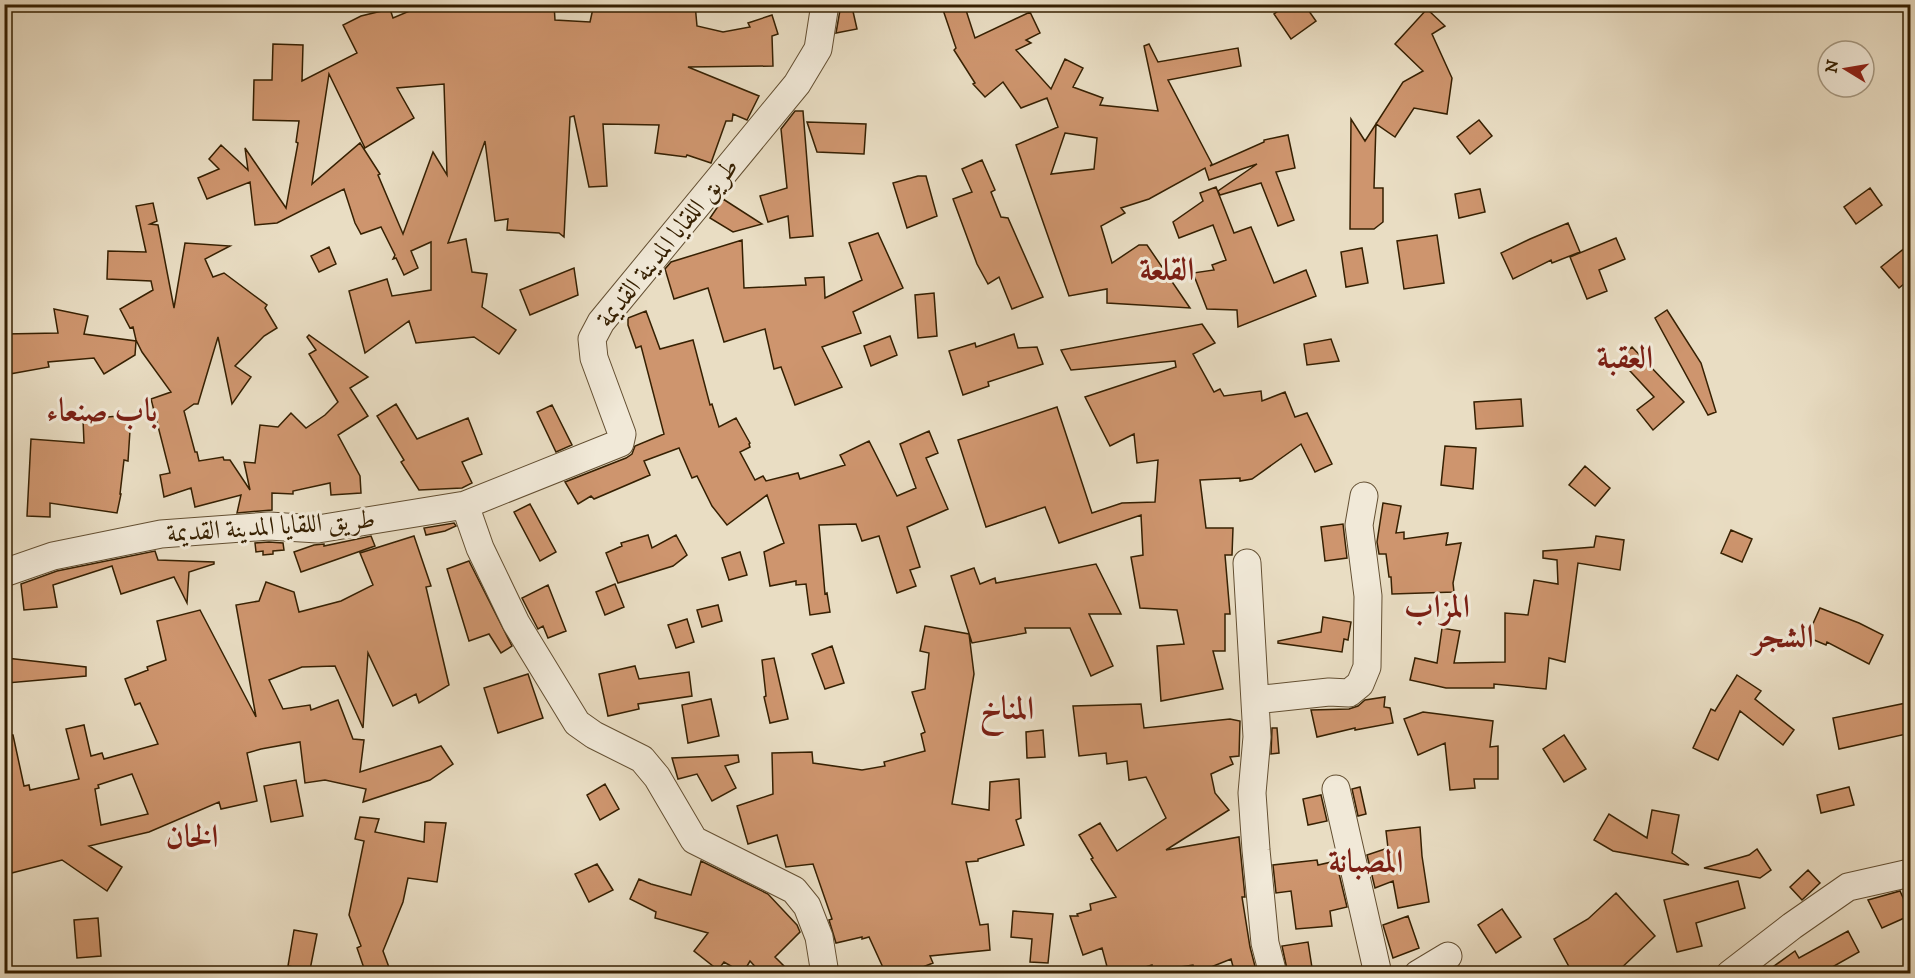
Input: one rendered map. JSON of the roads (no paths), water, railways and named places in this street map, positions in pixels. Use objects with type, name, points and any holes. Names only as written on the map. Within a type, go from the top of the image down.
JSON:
[{"type":"street","name":"طريق اللقايا المدينة القديمة","points":[[4,573],[53,556],[161,534],[269,526],[318,529],[465,505],[620,443],[622,434],[594,358],[592,339],[601,322],[797,84],[818,49],[825,4]]},
{"type":"street","points":[[1255,700],[1329,692],[1349,693],[1360,684],[1367,667],[1368,608],[1359,525],[1364,496]]},
{"type":"street","points":[[465,505],[480,548],[516,623],[577,723],[594,735],[642,759],[657,777],[694,840],[794,890],[807,906],[819,937],[825,974]]},
{"type":"street","points":[[1247,563],[1257,737],[1252,793],[1265,943],[1273,974]]},
{"type":"street","points":[[1336,789],[1378,974]]},
{"type":"street","points":[[1730,974],[1848,886],[1911,873]]},
{"type":"street","points":[[1418,974],[1448,956]]},
{"type":"district","name":"القلعة","points":[[1167,271]]},
{"type":"district","name":"العقبة","points":[[1625,359]]},
{"type":"district","name":"باب صنعاء","points":[[102,412]]},
{"type":"district","name":"المزاب","points":[[1437,608]]},
{"type":"district","name":"الشجر","points":[[1783,638]]},
{"type":"district","name":"المناخ","points":[[1007,710]]},
{"type":"district","name":"الخان","points":[[192,838]]},
{"type":"district","name":"المصبانة","points":[[1366,863]]}]
